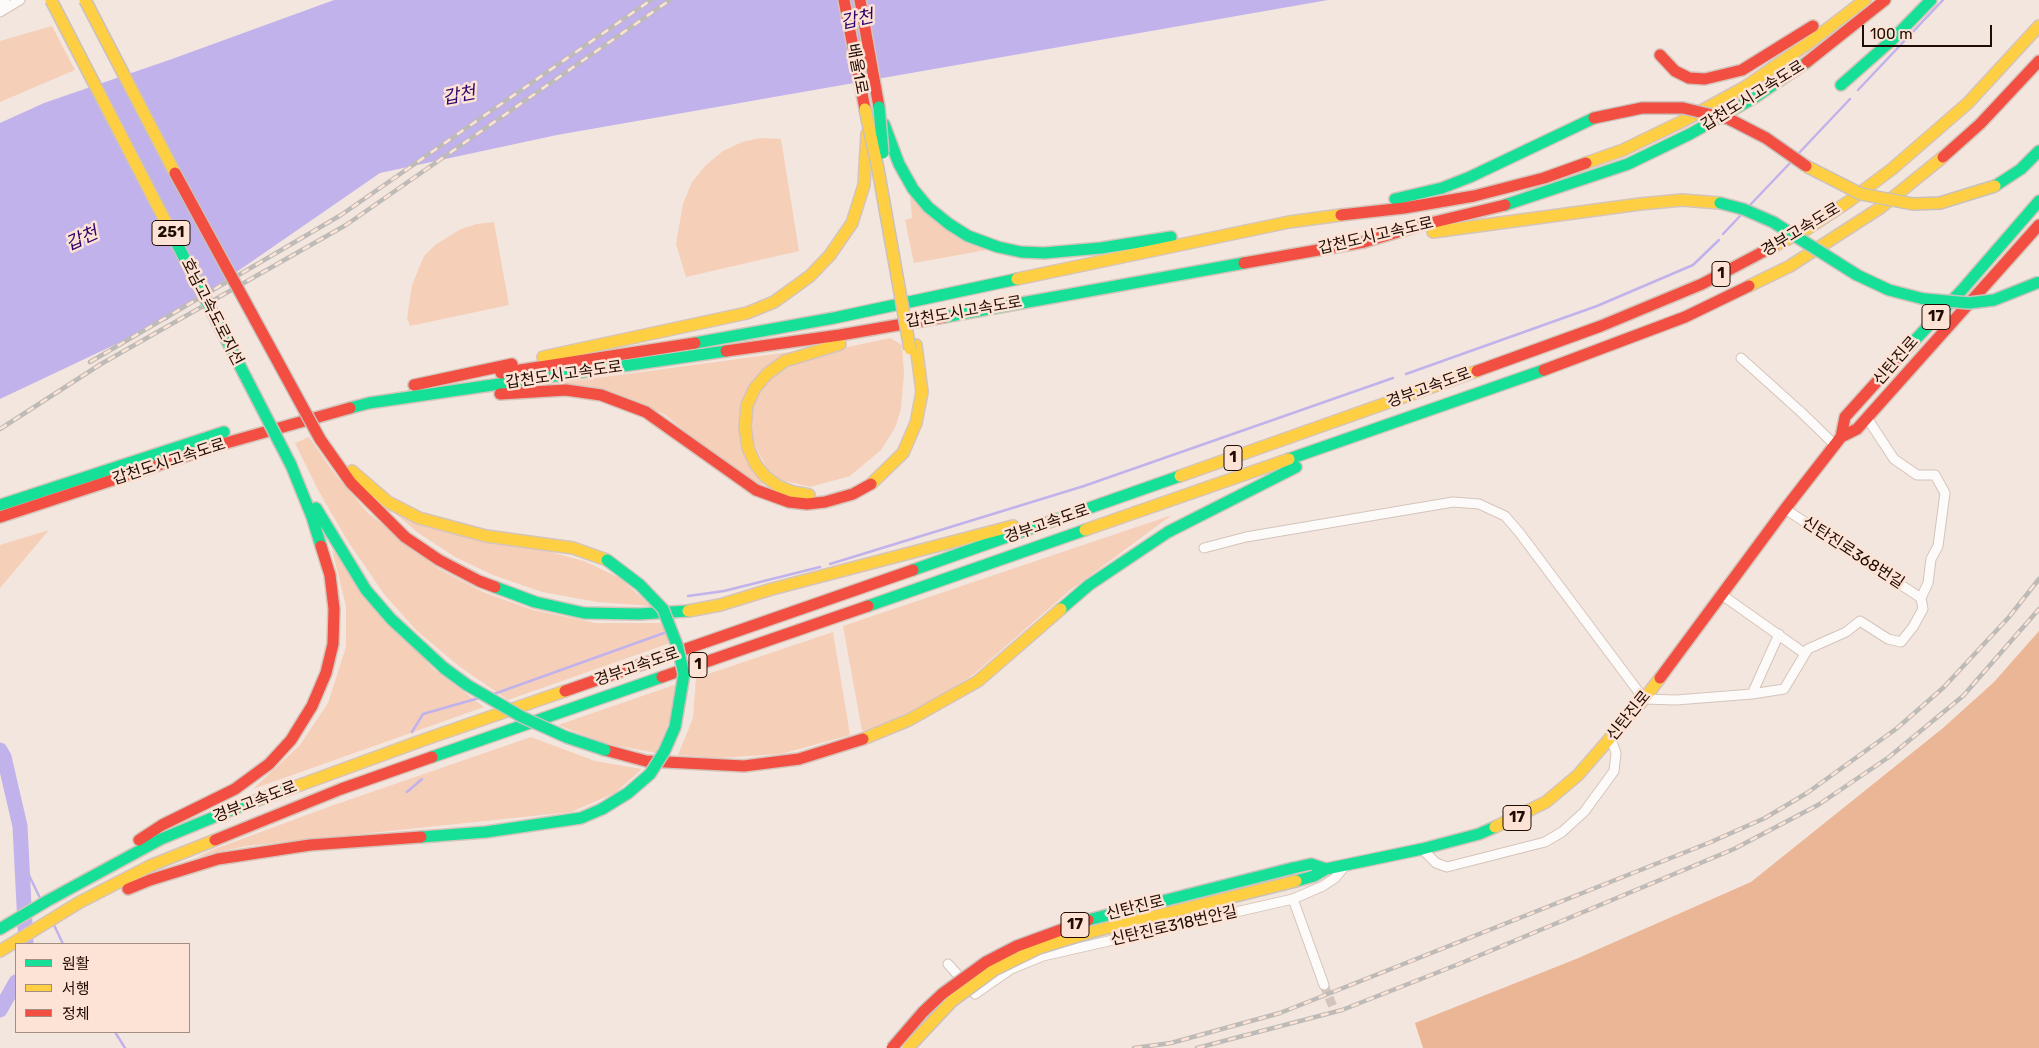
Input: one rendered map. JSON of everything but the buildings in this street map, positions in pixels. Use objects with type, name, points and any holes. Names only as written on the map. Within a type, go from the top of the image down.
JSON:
[{"type":"main road","name":"호남고속도로지선","points":[[50,0],[291,465]]},
{"type":"main road","name":"호남고속도로지선","points":[[86,0],[199,217],[320,439]]},
{"type":"main road","name":"배울1로","points":[[844,0],[865,109]]},
{"type":"main road","name":"배울1로","points":[[860,0],[879,106]]},
{"type":"main road","points":[[1660,55],[1675,71],[1689,78],[1706,79],[1742,70],[1807,31],[1847,0]]},
{"type":"main road","name":"갑천도시고속도로","points":[[0,505],[214,435],[366,394],[414,385],[645,352],[825,320],[1289,222],[1404,208],[1474,196],[1544,178],[1623,150],[1681,122],[1746,87],[1865,0]]},
{"type":"main road","name":"갑천도시고속도로","points":[[0,517],[219,445],[369,403],[840,335],[1000,305],[1364,242],[1550,192],[1628,164],[1690,134],[1754,98],[1820,53],[1884,0]]},
{"type":"main road","points":[[1842,85],[1892,40],[1931,0]]},
{"type":"main road","name":"경부고속도로","points":[[0,929],[47,901],[161,839],[236,808],[417,742],[1126,496],[1610,322],[1702,284],[1767,251],[1824,218],[1892,170],[1968,103],[2039,26]]},
{"type":"main road","name":"경부고속도로","points":[[0,951],[56,916],[152,865],[341,788],[1351,438],[1629,340],[1685,317],[1790,266],[1872,213],[1914,182],[1980,124],[2039,61]]},
{"type":"main road","points":[[879,106],[890,144],[899,164],[913,189],[928,207],[948,224],[968,236],[998,247],[1021,252],[1077,251],[1234,226],[1289,222]]},
{"type":"main road","points":[[879,106],[884,157],[913,347],[911,410],[902,438],[895,451],[885,462],[862,480],[824,494],[809,495],[793,492],[778,486],[765,476],[756,465],[748,448],[744,427],[747,405],[755,388],[767,374],[785,362],[816,350],[1000,305]]},
{"type":"main road","points":[[1337,215],[1442,188],[1470,177],[1594,118],[1642,108],[1682,108],[1729,119],[1766,138],[1814,171],[1861,194],[1913,204],[1940,203],[1996,186],[2021,169],[2039,152]]},
{"type":"main road","points":[[414,385],[717,320],[747,313],[774,302],[810,276],[830,255],[852,223],[864,185],[867,143],[865,109]]},
{"type":"main road","points":[[446,392],[494,394],[566,390],[601,395],[646,412],[756,490],[789,502],[807,504],[841,498],[867,487],[879,478],[902,453],[916,423],[922,392],[921,375],[913,347],[865,109]]},
{"type":"main road","points":[[1364,242],[1640,204],[1682,200],[1720,203],[1743,209],[1772,222],[1857,275],[1889,290],[1924,299],[1969,303],[1994,300],[2039,282]]},
{"type":"main road","name":"신탄진로","points":[[908,1048],[952,1001],[994,970],[1039,948],[1091,932],[1296,881],[1314,876],[1326,869],[1422,849],[1479,834],[1514,819],[1546,802],[1578,775],[1611,739],[1644,698],[1838,441],[1846,417],[1925,328],[1962,290],[2039,201]]},
{"type":"main road","name":"신탄진로","points":[[1838,441],[1857,429],[2039,225]]},
{"type":"main road","points":[[291,465],[366,590],[390,619],[444,668],[467,685],[522,717],[566,737],[605,750],[646,761],[744,766],[799,759],[884,731],[909,720],[978,681],[1089,585],[1168,532],[1351,438]]},
{"type":"main road","points":[[320,439],[351,483],[373,507],[405,536],[439,560],[479,581],[535,602],[584,612],[648,614],[685,612],[720,605],[782,586],[1126,496]]},
{"type":"main road","points":[[56,916],[150,880],[218,859],[310,845],[496,831],[581,818],[602,809],[628,793],[650,774],[664,752],[675,727],[682,700],[684,674],[677,645],[663,609],[640,585],[607,560],[573,548],[486,536],[419,518],[388,502],[357,476],[320,439]]},
{"type":"main road","points":[[47,901],[162,825],[216,800],[249,779],[269,764],[291,740],[312,706],[326,673],[333,644],[334,609],[330,575],[312,517],[291,465]]},
{"type":"main road","name":"신탄진로","points":[[892,1048],[923,1012],[942,994],[986,962],[1017,946],[1089,920],[1293,868],[1312,864],[1326,869]]},
{"type":"street","points":[[0,6],[5,0]]},
{"type":"street","points":[[0,12],[20,0]]},
{"type":"street","points":[[1740,358],[1801,412],[1838,441]]},
{"type":"street","points":[[1204,548],[1246,537],[1453,502],[1479,504],[1505,516],[1519,532],[1644,698],[1676,700],[1752,694],[1784,689],[1808,649],[1846,632],[1860,621],[1888,639],[1901,642],[1913,627],[1923,609],[1921,598],[1928,583],[1931,559],[1938,546],[1945,493],[1935,475],[1917,475],[1894,459],[1867,418]]},
{"type":"street","name":"신탄진로368번길","points":[[1785,509],[1921,598]]},
{"type":"street","points":[[1722,595],[1804,653]]},
{"type":"street","points":[[1752,694],[1778,634]]},
{"type":"street","points":[[1422,849],[1436,863],[1448,867],[1545,842],[1562,832],[1584,812],[1614,771],[1616,754],[1611,739]]},
{"type":"street","name":"신탄진로318번안길","points":[[948,964],[975,994],[1011,969],[1043,956],[1302,896],[1335,878],[1347,864]]},
{"type":"street","points":[[1293,899],[1324,985]]},
{"type":"shaded area","points":[[52,26],[75,70],[0,102],[0,41]]},
{"type":"shaded area","points":[[760,138],[781,139],[799,251],[686,277],[676,244],[683,204],[692,182],[706,165],[723,151],[742,142]]},
{"type":"shaded area","points":[[910,194],[986,250],[914,263],[905,220],[912,218]]},
{"type":"shaded area","points":[[494,222],[509,305],[410,326],[407,318],[412,285],[424,256],[435,245],[461,229],[477,224]]},
{"type":"shaded area","points":[[890,338],[902,345],[904,373],[901,409],[895,428],[881,450],[850,476],[810,487],[781,480],[758,461],[748,434],[753,402],[769,377],[820,353]]},
{"type":"shaded area","points":[[797,351],[765,372],[744,426],[777,486],[758,484],[717,457],[664,414],[606,390],[560,383]]},
{"type":"shaded area","points":[[309,437],[334,473],[368,513],[439,569],[483,592],[533,610],[596,623],[663,623],[673,642],[508,700],[460,667],[417,631],[384,594],[347,540],[318,490],[295,443]]},
{"type":"shaded area","points":[[390,509],[584,561],[620,578],[651,606],[597,602],[542,592],[493,575],[455,557],[417,532]]},
{"type":"shaded area","points":[[1172,515],[1069,591],[974,674],[933,700],[882,726],[862,731],[843,626]]},
{"type":"shaded area","points":[[49,530],[0,588],[0,545]]},
{"type":"shaded area","points":[[332,550],[432,668],[484,707],[253,789],[300,745],[328,703],[346,647],[346,606]]},
{"type":"shaded area","points":[[2039,631],[2039,1048],[1423,1048],[1415,1023],[1576,959],[1751,882],[1943,728],[1994,682]]},
{"type":"shaded area","points":[[833,632],[850,735],[781,754],[718,758],[678,755],[693,718],[696,678]]},
{"type":"shaded area","points":[[677,684],[674,709],[657,753],[607,744],[558,725]]},
{"type":"shaded area","points":[[531,737],[595,761],[642,769],[615,793],[571,812],[246,846],[197,857],[331,806]]},
{"type":"water","name":"갑천","points":[[334,0],[1328,0],[557,135],[380,173],[167,320],[0,399],[0,123],[44,103]]},
{"type":"waterway","points":[[1858,90],[1943,0]]},
{"type":"waterway","points":[[1798,154],[1850,99]]},
{"type":"waterway","points":[[1750,205],[1791,162]]},
{"type":"waterway","points":[[1723,234],[1741,215]]},
{"type":"waterway","points":[[1406,374],[1597,306],[1693,265],[1719,240]]},
{"type":"waterway","points":[[830,564],[1084,486],[1393,378]]},
{"type":"waterway","points":[[688,596],[724,591],[820,567]]},
{"type":"waterway","points":[[494,694],[664,633]]},
{"type":"waterway","points":[[412,732],[423,714],[479,698]]},
{"type":"waterway","points":[[0,750],[4,757],[20,826],[26,943]]},
{"type":"waterway","points":[[407,792],[422,779]]},
{"type":"waterway","points":[[22,861],[40,898]]},
{"type":"waterway","points":[[54,925],[63,943]]},
{"type":"waterway","points":[[0,1010],[15,984]]},
{"type":"waterway","points":[[116,1033],[125,1048]]},
{"type":"tunnel","points":[[1324,985],[1333,1007]]},
{"type":"railway","points":[[90,362],[341,215],[651,0]]},
{"type":"railway","points":[[0,429],[101,364],[346,225],[670,0]]},
{"type":"railway","points":[[1134,1048],[1171,1043],[1280,1013],[1711,842],[1765,818],[1807,793],[1896,729],[1943,688],[2009,617],[2039,579]]},
{"type":"railway","points":[[1197,1048],[1342,1010],[1459,964],[1734,849],[1818,805],[1889,757],[1963,696],[2039,609]]},
{"type":"traffic: fast","points":[[1841,85],[1892,40],[1931,0]]},
{"type":"traffic: fast","points":[[1505,205],[1628,164],[1690,134],[1754,98],[1807,62]]},
{"type":"traffic: fast","points":[[879,107],[883,153]]},
{"type":"traffic: fast","points":[[1395,199],[1442,188],[1470,177],[1594,118]]},
{"type":"traffic: fast","points":[[884,124],[899,164],[913,189],[928,207],[968,236],[998,247],[1021,252],[1044,253],[1101,248],[1171,237]]},
{"type":"traffic: fast","points":[[1995,186],[2021,169],[2039,151]]},
{"type":"traffic: fast","points":[[1900,356],[1962,290],[2039,201]]},
{"type":"traffic: fast","points":[[1720,203],[1743,209],[1773,222],[1857,275]]},
{"type":"traffic: fast","points":[[173,236],[291,465]]},
{"type":"traffic: fast","points":[[944,317],[1244,263]]},
{"type":"traffic: fast","points":[[1857,275],[1889,290],[1924,299]]},
{"type":"traffic: fast","points":[[695,343],[834,318],[1017,279]]},
{"type":"traffic: fast","points":[[1924,299],[1969,303],[1994,300],[2039,282]]},
{"type":"traffic: fast","points":[[350,408],[369,403],[726,351]]},
{"type":"traffic: fast","points":[[1289,459],[1544,370]]},
{"type":"traffic: fast","points":[[0,505],[224,432]]},
{"type":"traffic: fast","points":[[291,465],[312,517],[321,546]]},
{"type":"traffic: fast","points":[[1061,609],[1089,585],[1168,532],[1296,467]]},
{"type":"traffic: fast","points":[[913,570],[1180,476]]},
{"type":"traffic: fast","points":[[316,508],[366,590],[391,619],[444,668]]},
{"type":"traffic: fast","points":[[868,606],[1085,530]]},
{"type":"traffic: fast","points":[[602,809],[628,793],[650,774],[664,752],[675,727],[684,674],[677,645],[663,609],[640,585],[607,560]]},
{"type":"traffic: fast","points":[[495,587],[535,602],[584,613],[639,614],[688,611]]},
{"type":"traffic: fast","points":[[444,668],[467,685],[522,717],[566,737],[605,750]]},
{"type":"traffic: fast","points":[[432,757],[662,677]]},
{"type":"traffic: fast","points":[[0,929],[47,901],[161,839],[236,808],[289,789]]},
{"type":"traffic: fast","points":[[421,837],[486,832],[581,818],[602,809]]},
{"type":"traffic: fast","points":[[1296,881],[1314,876],[1326,869],[1422,849],[1479,834],[1495,827]]},
{"type":"traffic: fast","points":[[1293,868],[1311,864],[1326,869]]},
{"type":"traffic: fast","points":[[1088,920],[1293,868]]},
{"type":"traffic: slow","points":[[51,0],[173,236]]},
{"type":"traffic: slow","points":[[85,0],[175,173]]},
{"type":"traffic: slow","points":[[1586,163],[1623,150],[1681,122],[1745,87],[1810,42],[1865,0]]},
{"type":"traffic: slow","points":[[1774,246],[1807,229],[1848,202],[1892,169],[1968,103],[2039,26]]},
{"type":"traffic: slow","points":[[865,109],[878,169],[910,349]]},
{"type":"traffic: slow","points":[[543,357],[747,313],[774,302],[810,276],[830,255],[852,223],[864,185],[867,134]]},
{"type":"traffic: slow","points":[[1749,286],[1790,266],[1880,208],[1943,157]]},
{"type":"traffic: slow","points":[[1806,166],[1861,194],[1913,204],[1940,203],[1995,186]]},
{"type":"traffic: slow","points":[[1433,232],[1640,204],[1682,200],[1720,203]]},
{"type":"traffic: slow","points":[[1017,279],[1289,222],[1341,215]]},
{"type":"traffic: slow","points":[[809,495],[793,492],[778,486],[765,476],[756,465],[748,448],[745,427],[747,405],[755,388],[767,374],[785,361],[840,344]]},
{"type":"traffic: slow","points":[[871,484],[903,453],[916,423],[922,392],[916,345]]},
{"type":"traffic: slow","points":[[1180,476],[1477,371]]},
{"type":"traffic: slow","points":[[1085,530],[1289,459]]},
{"type":"traffic: slow","points":[[352,471],[388,502],[419,518],[486,536],[573,548],[607,560]]},
{"type":"traffic: slow","points":[[688,611],[720,605],[772,589],[1013,526]]},
{"type":"traffic: slow","points":[[863,739],[909,720],[978,681],[1061,609]]},
{"type":"traffic: slow","points":[[1495,827],[1546,802],[1578,775],[1660,678]]},
{"type":"traffic: slow","points":[[289,789],[565,691]]},
{"type":"traffic: slow","points":[[0,951],[80,902],[152,865],[215,840]]},
{"type":"traffic: slow","points":[[908,1048],[952,1001],[994,970],[1039,948],[1091,932],[1296,881]]},
{"type":"traffic: jam","points":[[844,0],[865,109]]},
{"type":"traffic: jam","points":[[860,0],[879,107]]},
{"type":"traffic: jam","points":[[1807,62],[1885,0]]},
{"type":"traffic: jam","points":[[1660,55],[1675,71],[1689,78],[1705,79],[1742,70],[1813,26]]},
{"type":"traffic: jam","points":[[1943,157],[1980,124],[2039,61]]},
{"type":"traffic: jam","points":[[1594,118],[1642,108],[1683,108],[1729,119],[1766,138],[1806,166]]},
{"type":"traffic: jam","points":[[1341,215],[1404,208],[1474,196],[1544,178],[1586,163]]},
{"type":"traffic: jam","points":[[175,173],[320,439]]},
{"type":"traffic: jam","points":[[1244,263],[1364,242],[1418,226],[1505,205]]},
{"type":"traffic: jam","points":[[1841,437],[1857,429],[2039,225]]},
{"type":"traffic: jam","points":[[1477,371],[1601,326],[1702,284],[1774,246]]},
{"type":"traffic: jam","points":[[1544,370],[1685,317],[1749,286]]},
{"type":"traffic: jam","points":[[726,351],[840,335],[944,317]]},
{"type":"traffic: jam","points":[[501,373],[695,343]]},
{"type":"traffic: jam","points":[[1660,678],[1785,509],[1841,437],[1845,417],[1900,356]]},
{"type":"traffic: jam","points":[[414,385],[512,364]]},
{"type":"traffic: jam","points":[[500,394],[566,390],[601,395],[646,412],[756,490],[789,502],[807,504],[825,502],[853,494],[871,484]]},
{"type":"traffic: jam","points":[[0,517],[219,445],[350,408]]},
{"type":"traffic: jam","points":[[320,439],[351,483],[405,537],[439,560],[479,581],[495,587]]},
{"type":"traffic: jam","points":[[139,840],[162,825],[235,789],[269,764],[291,740],[312,706],[326,673],[333,644],[334,609],[330,575],[321,546]]},
{"type":"traffic: jam","points":[[565,691],[913,570]]},
{"type":"traffic: jam","points":[[662,677],[868,606]]},
{"type":"traffic: jam","points":[[605,750],[646,761],[744,766],[799,759],[863,739]]},
{"type":"traffic: jam","points":[[215,840],[341,789],[432,757]]},
{"type":"traffic: jam","points":[[128,889],[150,880],[218,859],[310,845],[421,837]]},
{"type":"traffic: jam","points":[[892,1048],[923,1012],[942,994],[986,962],[1017,946],[1088,920]]}]
